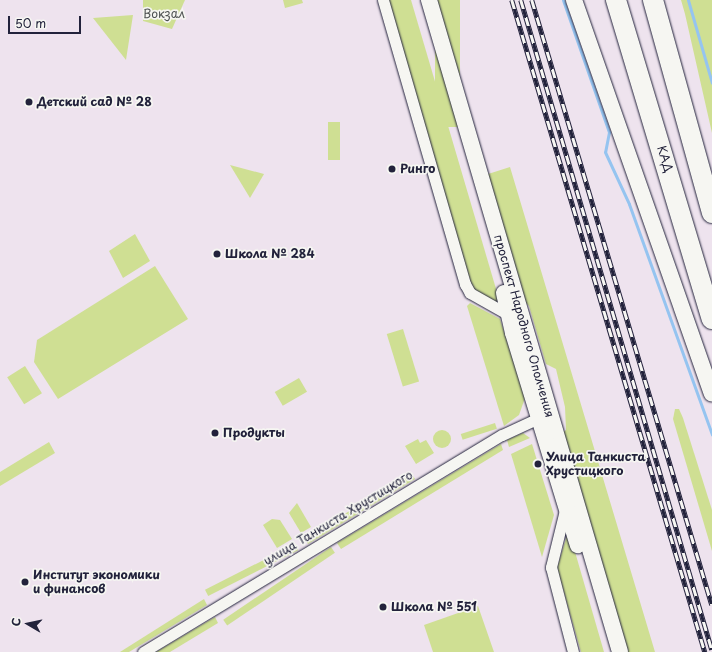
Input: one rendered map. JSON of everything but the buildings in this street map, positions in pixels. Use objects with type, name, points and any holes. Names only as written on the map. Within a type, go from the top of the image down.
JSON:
[{"type":"highway","name":"КАД","points":[[616,0],[712,319]]},
{"type":"highway","points":[[653,0],[712,213]]},
{"type":"highway","points":[[664,0],[675,80]]},
{"type":"main road","name":"проспект Народного Ополчения","points":[[419,0],[509,315],[544,416],[620,652]]},
{"type":"main road","name":"проспект Народного Ополчения","points":[[429,0],[544,416],[566,510],[610,652]]},
{"type":"main road","points":[[574,0],[712,394]]},
{"type":"street","points":[[383,0],[465,284],[470,293],[509,315]]},
{"type":"street","name":"улица Танкиста Хрустицкого","points":[[143,652],[502,435],[544,416]]},
{"type":"street","points":[[566,510],[551,568],[573,652]]},
{"type":"green space","name":"Вокзал","points":[[143,0],[185,0],[172,29],[143,21]]},
{"type":"green space","points":[[283,0],[302,0],[303,3],[285,8]]},
{"type":"green space","points":[[387,0],[411,0],[499,299],[497,303],[474,291],[470,281]]},
{"type":"green space","points":[[435,0],[460,0],[460,127],[435,127]]},
{"type":"green space","points":[[681,0],[712,0],[712,133],[685,14]]},
{"type":"green space","points":[[133,15],[126,60],[93,18]]},
{"type":"green space","points":[[328,122],[340,122],[340,160],[328,160]]},
{"type":"green space","points":[[230,165],[264,174],[250,198]]},
{"type":"green space","points":[[510,167],[655,652],[626,652],[561,433],[566,430],[565,407],[556,369],[546,364],[529,306],[520,297],[485,175]]},
{"type":"green space","points":[[135,234],[150,261],[123,278],[109,251]]},
{"type":"green space","points":[[155,266],[188,319],[58,399],[34,362],[37,340]]},
{"type":"green space","points":[[470,303],[500,319],[525,398],[519,415],[504,426],[467,306]]},
{"type":"green space","points":[[403,329],[419,382],[403,387],[387,334]]},
{"type":"green space","points":[[25,366],[42,393],[24,404],[7,377]]},
{"type":"green space","points":[[299,378],[307,392],[283,406],[275,392]]},
{"type":"green space","points":[[675,409],[679,409],[683,418],[712,510],[712,551],[673,419]]},
{"type":"green space","points":[[495,423],[497,429],[463,440],[461,434]]},
{"type":"green space","points":[[442,430],[448,433],[451,439],[448,445],[442,448],[436,445],[433,439],[436,433]]},
{"type":"green space","points":[[523,433],[530,438],[509,447],[507,440]]},
{"type":"green space","points":[[418,439],[420,443],[426,440],[434,453],[416,464],[405,446]]},
{"type":"green space","points":[[49,442],[55,453],[0,486],[0,472]]},
{"type":"green space","points":[[501,444],[503,450],[341,549],[337,543]]},
{"type":"green space","points":[[532,444],[554,515],[542,557],[511,454]]},
{"type":"green space","points":[[412,474],[415,479],[308,544],[304,538]]},
{"type":"green space","points":[[297,503],[311,527],[301,533],[289,513]]},
{"type":"green space","points":[[272,519],[280,520],[292,539],[277,548],[263,525]]},
{"type":"green space","points":[[567,535],[571,538],[604,652],[581,652],[557,568]]},
{"type":"green space","points":[[295,544],[298,550],[208,596],[205,590]]},
{"type":"green space","points":[[331,547],[335,553],[227,625],[223,620]]},
{"type":"green space","points":[[204,599],[207,605],[129,652],[120,652]]},
{"type":"green space","points":[[478,606],[494,652],[433,652],[424,625]]},
{"type":"green space","points":[[215,617],[218,623],[170,652],[156,652]]},
{"type":"waterway","points":[[563,0],[609,132],[605,152],[629,204],[712,435]]},
{"type":"waterway","points":[[688,0],[712,83]]},
{"type":"railway","points":[[512,0],[705,652]]},
{"type":"railway","points":[[521,0],[712,650]]},
{"type":"railway","points":[[532,0],[712,605]]},
{"type":"place","name":"Детский сад № 28","points":[[29,102]]},
{"type":"place","name":"Ринго","points":[[392,169]]},
{"type":"place","name":"Школа № 284","points":[[217,254]]},
{"type":"place","name":"Продукты","points":[[215,433]]},
{"type":"place","name":"Улица Танкиста Хрустицкого","points":[[538,464]]},
{"type":"place","name":"Институт экономики и финансов","points":[[25,582]]},
{"type":"place","name":"Школа № 551","points":[[383,607]]}]
